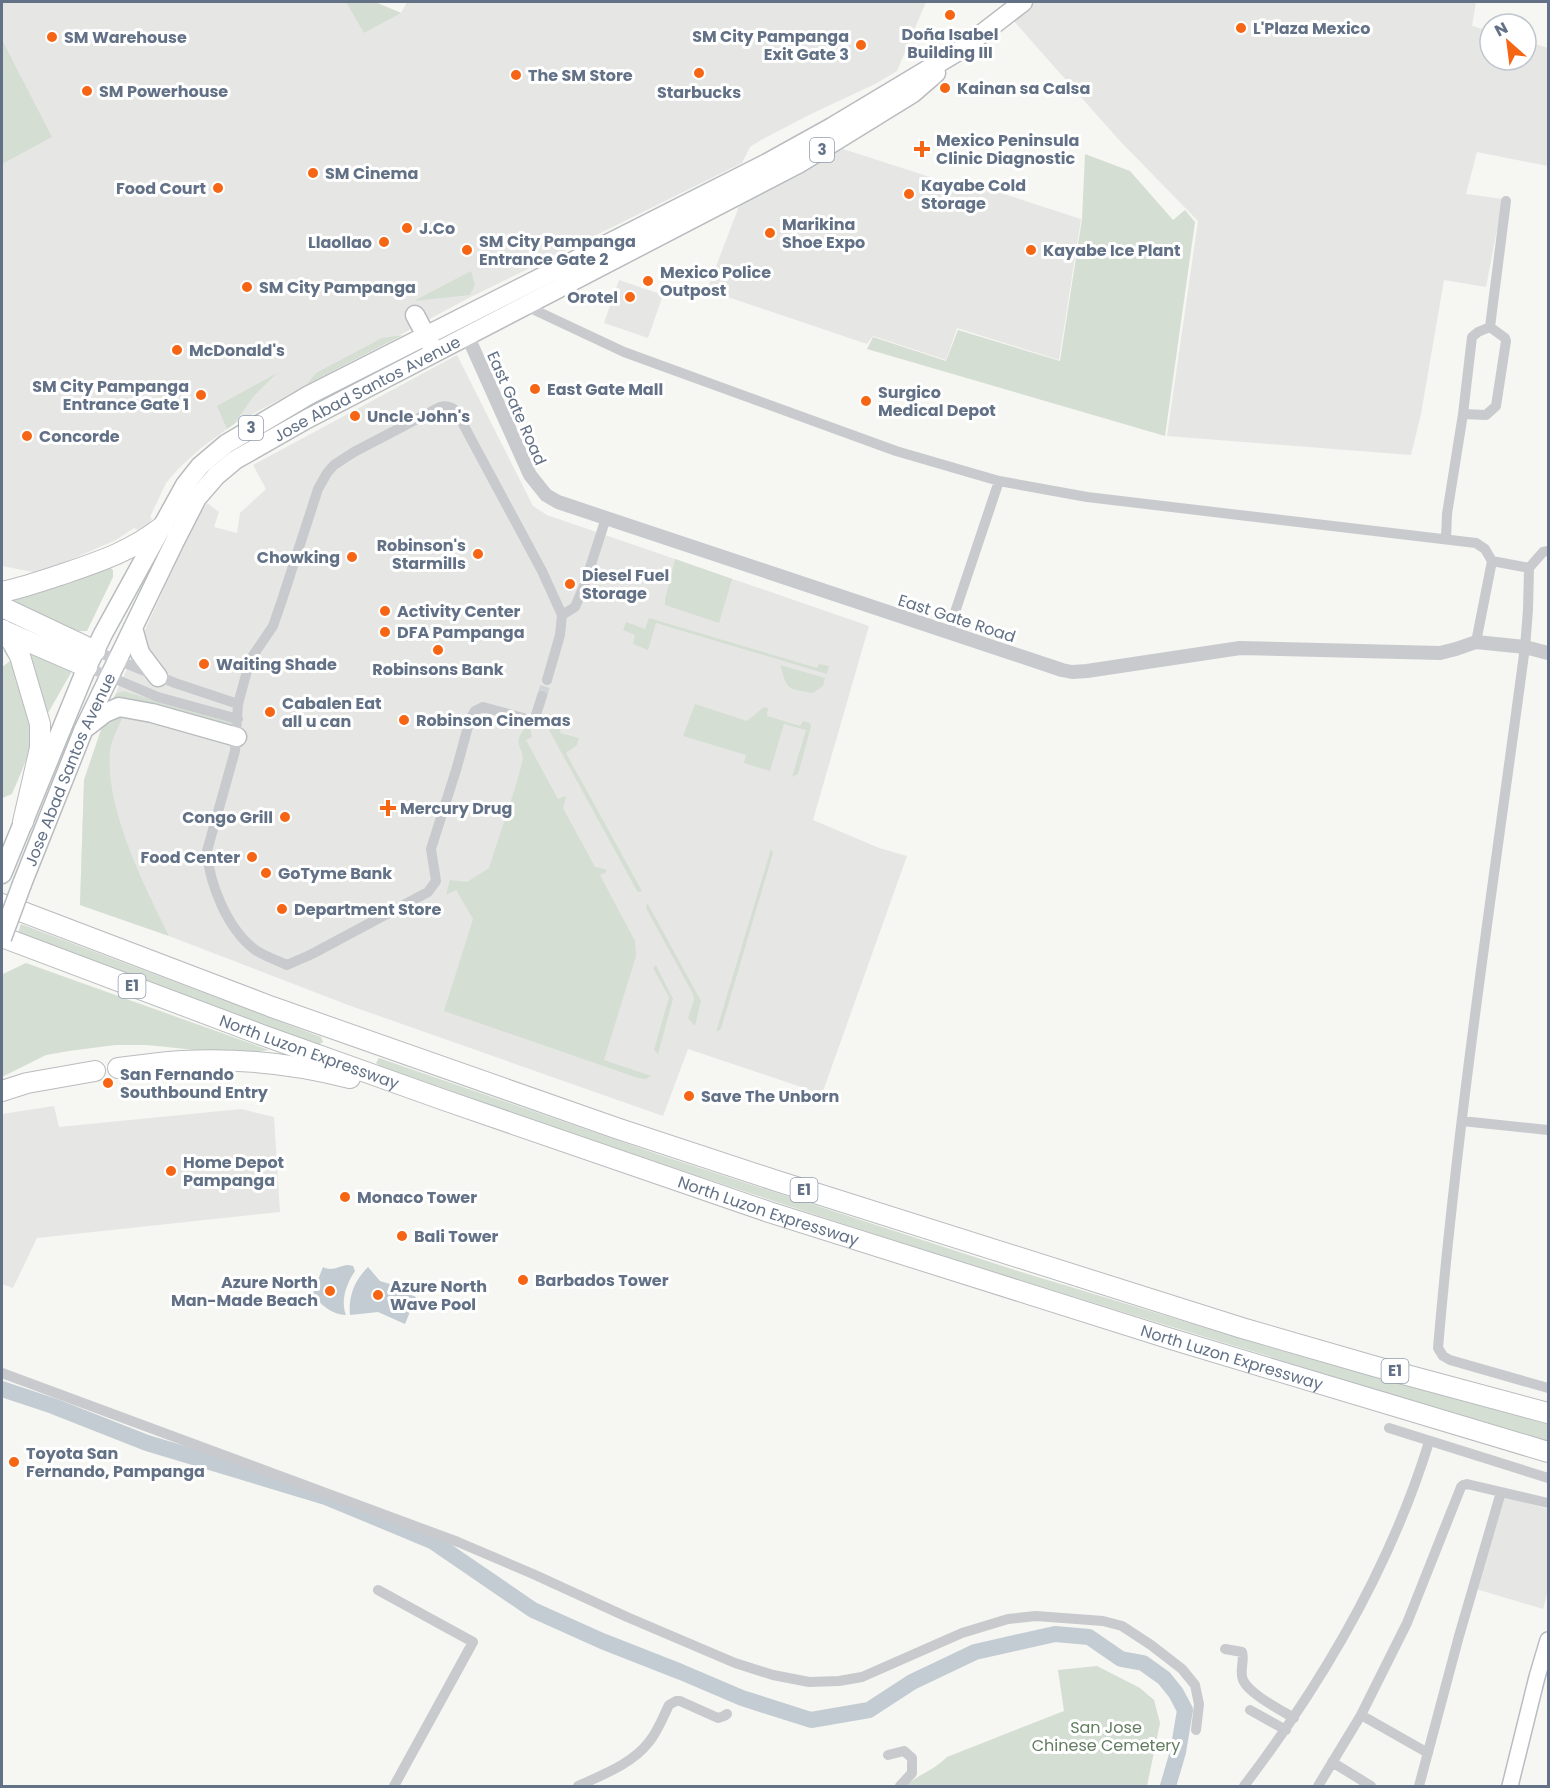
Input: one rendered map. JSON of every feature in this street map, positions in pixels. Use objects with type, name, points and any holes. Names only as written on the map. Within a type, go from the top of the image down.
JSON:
[{"type":"highway","name":"Jose Abad Santos Avenue","points":[[2,937],[83,731],[108,677],[174,541],[202,490],[216,476],[235,460],[307,419],[468,337],[585,273],[767,163],[811,148],[913,93],[962,49],[1023,2]]},
{"type":"highway","name":"Jose Abad Santos Avenue","points":[[2,874],[91,659],[191,476],[209,458],[226,444],[309,395],[428,340],[665,223]]},
{"type":"highway","points":[[307,419],[333,394],[428,340],[585,273]]},
{"type":"highway","points":[[415,315],[428,340]]},
{"type":"highway","points":[[2,592],[121,553],[162,527]]},
{"type":"highway","points":[[2,608],[91,659]]},
{"type":"highway","points":[[133,628],[140,652],[158,677]]},
{"type":"highway","points":[[2,630],[91,659]]},
{"type":"highway","points":[[2,630],[20,656],[40,724],[40,748],[23,822]]},
{"type":"highway","points":[[83,731],[105,713],[118,707],[152,713],[237,737]]},
{"type":"highway","name":"North Luzon Expressway","points":[[2,904],[283,1011],[616,1128],[788,1185],[1232,1325],[1548,1413]]},
{"type":"highway","name":"North Luzon Expressway","points":[[2,937],[262,1035],[769,1212],[1168,1338],[1548,1452]]},
{"type":"highway","points":[[118,1068],[180,1061],[278,1064],[444,1100]]},
{"type":"highway","points":[[3,1089],[95,1071]]},
{"type":"main road","points":[[1510,1786],[1548,1640]]},
{"type":"street","points":[[1490,327],[1506,201]]},
{"type":"street","points":[[526,306],[624,352],[896,451],[999,481],[1087,497],[1476,543],[1485,549],[1492,561],[1476,642]]},
{"type":"street","points":[[1463,414],[1486,415],[1496,406],[1506,341],[1500,333],[1490,327]]},
{"type":"street","points":[[1446,538],[1447,514],[1463,414],[1472,337],[1490,327]]},
{"type":"street","name":"East Gate Road","points":[[468,337],[525,466],[537,486],[558,502],[1062,670],[1086,672],[1240,648],[1440,652],[1476,642],[1525,647],[1548,653]]},
{"type":"street","points":[[542,696],[534,721],[483,708],[475,711],[470,719],[458,767],[431,849],[436,881],[428,891],[312,954],[287,965],[255,950],[243,939],[217,896],[208,866],[207,850],[235,751],[238,704],[250,660],[273,626],[318,489],[334,465],[354,452],[446,405],[456,411],[542,571],[562,615],[560,635],[547,680]]},
{"type":"street","points":[[948,633],[999,481]]},
{"type":"street","points":[[562,615],[575,607],[606,518]]},
{"type":"street","points":[[1548,551],[1543,552],[1529,568],[1525,647],[1462,1121],[1444,1279],[1439,1350],[1450,1360],[1548,1388]]},
{"type":"street","points":[[1492,561],[1529,568]]},
{"type":"street","points":[[91,659],[117,660],[158,677],[238,704]]},
{"type":"street","points":[[91,659],[108,677],[158,697],[238,719]]},
{"type":"street","points":[[1462,1121],[1548,1130]]},
{"type":"street","points":[[2,1373],[458,1542],[735,1663],[773,1675],[809,1682],[839,1682],[862,1677],[962,1633],[1008,1619],[1036,1616],[1104,1621],[1122,1626],[1182,1669],[1195,1684],[1199,1704],[1196,1730]]},
{"type":"street","points":[[1389,1428],[1548,1478]]},
{"type":"street","points":[[1244,1786],[1294,1718],[1343,1640],[1373,1585],[1405,1510],[1429,1442]]},
{"type":"street","points":[[1318,1786],[1361,1715],[1407,1623],[1461,1487],[1467,1484],[1548,1503]]},
{"type":"street","points":[[1419,1786],[1501,1492]]},
{"type":"street","points":[[378,1590],[473,1642],[394,1786]]},
{"type":"street","points":[[1225,1649],[1242,1652],[1244,1657],[1241,1665],[1243,1679],[1250,1689],[1294,1718]]},
{"type":"street","points":[[578,1786],[618,1767],[644,1748],[650,1742],[672,1702],[680,1701],[718,1718],[727,1714]]},
{"type":"street","points":[[1250,1710],[1286,1730]]},
{"type":"street","points":[[1361,1715],[1428,1753]]},
{"type":"street","points":[[888,1755],[904,1750],[912,1758],[912,1773],[900,1786]]},
{"type":"street","points":[[1332,1762],[1371,1786]]},
{"type":"shaded area","name":"SM City Pampanga","points":[[2,2],[375,2],[401,13],[407,2],[926,2],[897,71],[761,140],[750,147],[742,163],[467,299],[234,424],[201,448],[166,483],[149,524],[138,530],[134,528],[116,540],[63,563],[33,572],[2,566]]},
{"type":"shaded area","points":[[1035,2],[1476,2],[1472,26],[1478,28],[1478,72],[1538,72],[1538,45],[1548,48],[1548,166],[1477,152],[1466,194],[1503,199],[1486,287],[1444,280],[1421,414],[1411,455],[1167,436],[1198,221],[1119,140],[1013,20]]},
{"type":"shaded area","points":[[840,148],[958,186],[961,180],[1081,219],[1059,360],[957,328],[946,360],[873,336],[867,344],[707,290],[741,201]]},
{"type":"shaded area","points":[[619,280],[663,295],[648,338],[604,323]]},
{"type":"shaded area","points":[[457,355],[533,506],[547,515],[869,626],[813,820],[879,848],[907,856],[822,1094],[688,1049],[663,1116],[348,1005],[169,936],[80,905],[84,780],[113,699],[192,528],[207,503],[219,512],[214,527],[237,533],[240,513],[266,489],[253,465]]},
{"type":"shaded area","name":"Home Depot Pampanga","points":[[54,1106],[59,1127],[241,1109],[274,1117],[280,1212],[37,1238],[13,1288],[2,1284],[2,1114]]},
{"type":"shaded area","name":"Azure North Man-Made Beach","points":[[353,1266],[355,1271],[345,1292],[346,1315],[341,1315],[328,1309],[312,1295],[323,1267],[332,1269]]},
{"type":"shaded area","name":"Azure North Wave Pool","points":[[368,1267],[380,1281],[393,1285],[402,1294],[416,1297],[405,1324],[378,1312],[350,1315],[353,1289],[359,1277]]},
{"type":"shaded area","points":[[1502,1496],[1548,1509],[1548,1590],[1543,1609],[1476,1589]]},
{"type":"green space","points":[[346,2],[375,2],[401,13],[364,33]]},
{"type":"green space","points":[[2,40],[52,137],[2,164]]},
{"type":"green space","points":[[1085,154],[1130,171],[1173,220],[1185,210],[1195,222],[1165,436],[867,349],[873,337],[946,361],[958,330],[1060,361],[1082,219]]},
{"type":"green space","points":[[471,271],[475,285],[470,295],[414,301]]},
{"type":"green space","points":[[403,335],[307,384],[316,373],[382,338]]},
{"type":"green space","points":[[277,373],[253,397],[234,424],[227,429],[217,406]]},
{"type":"green space","points":[[675,559],[732,579],[719,623],[665,605]]},
{"type":"green space","points":[[108,566],[113,570],[113,577],[87,631],[78,631],[15,606],[11,602],[13,599]]},
{"type":"green space","points":[[649,618],[817,668],[819,664],[829,666],[827,674],[656,623],[648,650],[633,644],[635,635],[623,630],[626,622],[645,629]]},
{"type":"green space","points":[[23,647],[72,671],[44,720]]},
{"type":"green space","points":[[3,650],[12,652],[27,695],[32,729],[28,754],[12,794],[2,798],[2,667],[10,661]]},
{"type":"green space","points":[[780,665],[825,678],[823,686],[813,693],[793,689],[787,684]]},
{"type":"green space","points":[[123,691],[233,722],[233,728],[114,702],[116,694]]},
{"type":"green space","points":[[695,704],[747,721],[764,707],[768,708],[767,716],[800,726],[803,721],[810,723],[811,727],[798,774],[792,777],[806,730],[784,724],[770,771],[744,763],[746,755],[683,736]]},
{"type":"green space","points":[[123,716],[110,751],[110,774],[114,797],[128,846],[169,936],[80,905],[84,780],[102,727]]},
{"type":"green space","points":[[551,724],[561,726],[560,733],[579,738],[577,745],[566,753],[642,891],[637,891],[549,730]]},
{"type":"green space","points":[[524,725],[530,727],[532,737],[526,740],[558,799],[565,796],[566,798],[563,808],[595,867],[605,869],[607,872],[600,875],[635,941],[636,956],[604,1060],[651,1076],[646,1079],[444,1011],[473,919],[456,890],[446,895],[450,880],[467,882],[489,868],[522,763],[519,739],[525,728]]},
{"type":"green space","points":[[771,849],[773,853],[721,1029],[716,1032]]},
{"type":"green space","points":[[647,904],[701,1001],[695,1026],[688,1018],[694,1000],[693,994],[646,908]]},
{"type":"green space","points":[[21,924],[321,1037],[323,1042],[318,1045],[18,933]]},
{"type":"green space","points":[[26,963],[269,1050],[247,1054],[147,1045],[115,1045],[46,1055],[2,1077],[2,978],[3,974]]},
{"type":"green space","points":[[656,965],[673,999],[658,1054],[654,1050],[669,997],[653,968]]},
{"type":"green space","points":[[379,1058],[660,1155],[1018,1271],[1272,1348],[1548,1424],[1548,1441],[1139,1317],[812,1214],[380,1066],[376,1063]]},
{"type":"green space","name":"San Jose Chinese Cemetery","points":[[1097,1666],[1140,1688],[1154,1700],[1160,1723],[1147,1786],[905,1786],[947,1757],[1064,1711],[1058,1670]]},
{"type":"waterway","points":[[2,1389],[53,1406],[147,1443],[326,1497],[432,1541],[533,1610],[742,1698],[811,1720],[869,1710],[912,1682],[975,1652],[1055,1634],[1089,1637],[1121,1659],[1143,1663],[1164,1678],[1176,1693],[1185,1710],[1178,1752],[1168,1786]]},
{"type":"tunnel","points":[[542,696],[547,680]]},
{"type":"place","name":"Doña Isabel Building III","points":[[950,15]]},
{"type":"place","name":"L'Plaza Mexico","points":[[1241,28]]},
{"type":"place","name":"SM Warehouse","points":[[52,37]]},
{"type":"place","name":"SM City Pampanga Exit Gate 3","points":[[861,45]]},
{"type":"place","name":"Starbucks","points":[[699,73]]},
{"type":"place","name":"The SM Store","points":[[516,75]]},
{"type":"place","name":"Kainan sa Calsa","points":[[945,88]]},
{"type":"place","name":"SM Powerhouse","points":[[87,91]]},
{"type":"place","name":"Mexico Peninsula Clinic Diagnostic","points":[[922,149]]},
{"type":"place","name":"SM Cinema","points":[[313,173]]},
{"type":"place","name":"Food Court","points":[[218,188]]},
{"type":"place","name":"Kayabe Cold Storage","points":[[909,194]]},
{"type":"place","name":"J.Co","points":[[407,228]]},
{"type":"place","name":"Marikina Shoe Expo","points":[[770,233]]},
{"type":"place","name":"Llaollao","points":[[384,242]]},
{"type":"place","name":"SM City Pampanga Entrance Gate 2","points":[[467,250]]},
{"type":"place","name":"Kayabe Ice Plant","points":[[1031,250]]},
{"type":"place","name":"Mexico Police Outpost","points":[[648,281]]},
{"type":"place","name":"SM City Pampanga","points":[[247,287]]},
{"type":"place","name":"Orotel","points":[[630,297]]},
{"type":"place","name":"McDonald's","points":[[177,350]]},
{"type":"place","name":"East Gate Mall","points":[[535,389]]},
{"type":"place","name":"SM City Pampanga Entrance Gate 1","points":[[201,395]]},
{"type":"place","name":"Surgico Medical Depot","points":[[866,401]]},
{"type":"place","name":"Uncle John's","points":[[355,416]]},
{"type":"place","name":"Concorde","points":[[27,436]]},
{"type":"place","name":"Robinson's Starmills","points":[[478,554]]},
{"type":"place","name":"Chowking","points":[[352,557]]},
{"type":"place","name":"Diesel Fuel Storage","points":[[570,584]]},
{"type":"place","name":"Activity Center","points":[[385,611]]},
{"type":"place","name":"DFA Pampanga","points":[[385,632]]},
{"type":"place","name":"Robinsons Bank","points":[[438,650]]},
{"type":"place","name":"Waiting Shade","points":[[204,664]]},
{"type":"place","name":"Cabalen Eat all u can","points":[[270,712]]},
{"type":"place","name":"Robinson Cinemas","points":[[404,720]]},
{"type":"place","name":"Mercury Drug","points":[[388,808]]},
{"type":"place","name":"Congo Grill","points":[[285,817]]},
{"type":"place","name":"Food Center","points":[[252,857]]},
{"type":"place","name":"GoTyme Bank","points":[[266,873]]},
{"type":"place","name":"Department Store","points":[[282,909]]},
{"type":"place","name":"San Fernando Southbound Entry","points":[[108,1083]]},
{"type":"place","name":"Save The Unborn","points":[[689,1096]]},
{"type":"place","name":"Home Depot Pampanga","points":[[171,1171]]},
{"type":"place","name":"Monaco Tower","points":[[345,1197]]},
{"type":"place","name":"Bali Tower","points":[[402,1236]]},
{"type":"place","name":"Barbados Tower","points":[[523,1280]]},
{"type":"place","name":"Azure North Man-Made Beach","points":[[330,1291]]},
{"type":"place","name":"Azure North Wave Pool","points":[[378,1295]]},
{"type":"place","name":"Toyota San Fernando, Pampanga","points":[[14,1462]]}]
